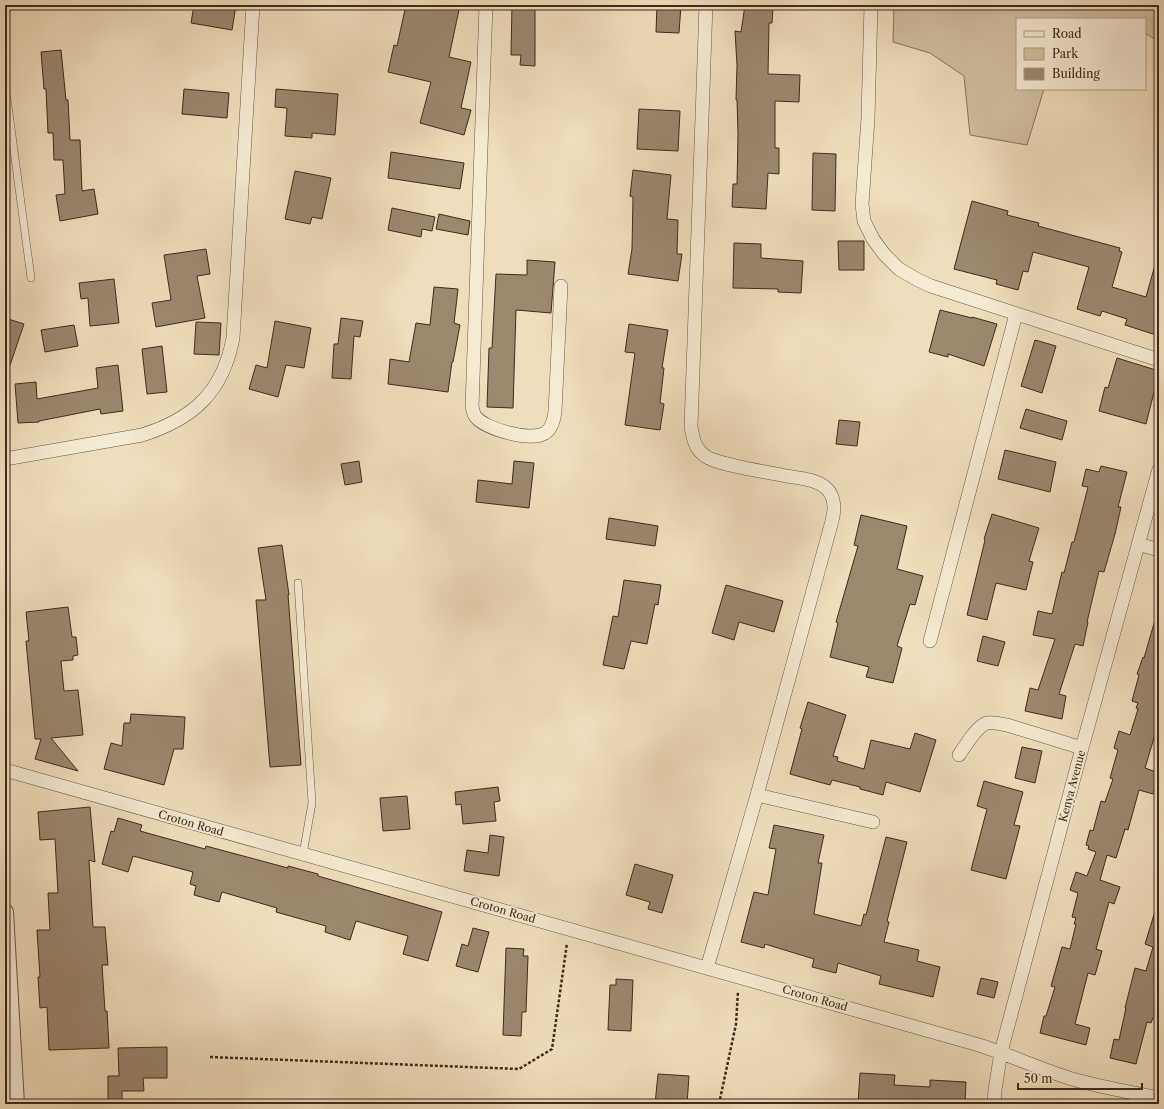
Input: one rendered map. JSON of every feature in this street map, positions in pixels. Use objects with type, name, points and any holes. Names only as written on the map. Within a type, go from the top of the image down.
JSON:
[{"type":"street","points":[[5,459],[142,435],[159,430],[191,412],[205,400],[218,381],[230,354],[233,338],[252,5]]},
{"type":"street","points":[[486,5],[472,407],[475,416],[480,421],[507,433],[521,436],[539,436],[550,428],[555,412],[561,286]]},
{"type":"street","points":[[706,5],[691,426],[693,440],[702,454],[713,460],[806,480],[821,485],[826,488],[831,495],[834,508],[832,521],[757,796],[707,968]]},
{"type":"street","points":[[871,5],[868,118],[862,204],[864,221],[884,254],[899,269],[918,280],[937,288],[1159,360]]},
{"type":"street","points":[[930,641],[1016,314]]},
{"type":"street","name":"Kenya Avenue","points":[[994,1104],[1000,1052],[1159,469]]},
{"type":"street","points":[[1138,544],[1159,550]]},
{"type":"street","points":[[959,755],[980,728],[986,723],[1007,725],[1082,748]]},
{"type":"street","name":"Croton Road","points":[[5,770],[1000,1052],[1043,1070],[1074,1079],[1159,1098]]},
{"type":"street","points":[[757,796],[873,822]]},
{"type":"street","points":[[5,912],[16,1104]]},
{"type":"lane","points":[[5,92],[31,278]]},
{"type":"lane","points":[[298,584],[312,803],[303,854]]},
{"type":"path","points":[[210,1057],[519,1069],[552,1050],[570,929]]},
{"type":"path","points":[[719,1104],[736,1024],[739,977]]},
{"type":"green space","points":[[894,5],[1159,5],[1159,42],[1146,34],[1146,18],[1016,18],[1016,90],[1044,90],[1027,145],[970,135],[964,76],[930,53],[893,42]]},
{"type":"building","points":[[194,5],[236,5],[232,30],[191,23]]},
{"type":"building","points":[[406,5],[460,5],[449,57],[471,62],[461,108],[471,110],[464,135],[420,123],[431,82],[388,72],[394,45],[397,46]]},
{"type":"building","points":[[512,5],[535,5],[535,66],[520,65],[521,55],[511,55]]},
{"type":"building","points":[[657,5],[681,5],[679,33],[656,32]]},
{"type":"building","points":[[745,5],[773,5],[772,23],[769,23],[768,74],[800,75],[799,102],[775,101],[775,148],[779,148],[779,174],[768,173],[766,209],[732,207],[733,184],[737,184],[738,134],[735,31],[741,32]]},
{"type":"building","points":[[61,50],[66,100],[68,100],[70,140],[80,140],[82,191],[94,189],[98,214],[60,221],[56,195],[65,194],[63,160],[54,160],[53,133],[48,133],[46,89],[44,89],[41,52]]},
{"type":"building","points":[[184,89],[229,93],[227,118],[182,114]]},
{"type":"building","points":[[276,89],[338,94],[335,135],[312,133],[312,138],[285,136],[287,108],[275,107]]},
{"type":"building","points":[[639,109],[680,111],[678,151],[637,149]]},
{"type":"building","points":[[391,152],[464,163],[460,189],[388,178]]},
{"type":"building","points":[[813,153],[836,154],[835,211],[812,210]]},
{"type":"building","points":[[633,170],[671,175],[667,219],[678,220],[677,254],[682,254],[678,281],[628,274],[632,249],[633,197],[630,196]]},
{"type":"building","points":[[295,171],[331,178],[322,219],[312,217],[310,224],[285,219]]},
{"type":"building","points":[[972,201],[1008,211],[1007,215],[1039,223],[1038,226],[1120,248],[1119,251],[1122,252],[1112,287],[1146,297],[1155,265],[1159,266],[1159,327],[1156,335],[1125,325],[1127,319],[1102,311],[1100,316],[1077,309],[1089,267],[1033,252],[1028,272],[1023,271],[1018,290],[996,284],[997,280],[954,269]]},
{"type":"building","points":[[392,208],[435,217],[432,231],[422,229],[421,237],[388,230]]},
{"type":"building","points":[[439,214],[470,221],[468,235],[436,229]]},
{"type":"building","points":[[838,241],[864,241],[864,270],[839,270]]},
{"type":"building","points":[[734,243],[761,244],[761,258],[803,261],[801,293],[778,292],[778,289],[733,288]]},
{"type":"building","points":[[206,249],[210,274],[197,276],[205,318],[156,327],[152,303],[171,300],[164,255]]},
{"type":"building","points":[[527,260],[555,262],[551,313],[516,310],[513,408],[487,407],[489,348],[492,348],[496,274],[527,275]]},
{"type":"building","points":[[114,279],[119,323],[90,326],[88,298],[81,299],[79,283]]},
{"type":"building","points":[[434,287],[458,289],[454,323],[460,325],[452,362],[448,392],[388,384],[390,359],[409,362],[416,323],[430,325]]},
{"type":"building","points":[[940,310],[997,324],[984,366],[948,354],[948,357],[929,352]]},
{"type":"building","points":[[5,318],[24,324],[7,374],[5,374]]},
{"type":"building","points":[[341,318],[363,321],[360,337],[354,336],[351,379],[332,378],[334,344],[338,344]]},
{"type":"building","points":[[275,321],[311,328],[304,368],[286,365],[278,397],[249,389],[256,365],[267,368]]},
{"type":"building","points":[[196,322],[221,323],[219,355],[194,354]]},
{"type":"building","points":[[629,324],[668,330],[662,368],[664,368],[660,403],[664,404],[660,430],[625,425],[635,353],[625,352]]},
{"type":"building","points":[[74,325],[78,346],[45,352],[41,330]]},
{"type":"building","points":[[1035,340],[1056,346],[1042,393],[1021,386]]},
{"type":"building","points":[[162,346],[167,392],[147,394],[142,349]]},
{"type":"building","points":[[1117,358],[1159,371],[1159,384],[1156,393],[1154,392],[1146,424],[1099,411],[1105,387],[1108,388]]},
{"type":"building","points":[[118,365],[123,411],[101,414],[100,409],[39,422],[18,423],[15,384],[36,382],[37,399],[98,388],[96,368]]},
{"type":"building","points":[[1026,409],[1067,421],[1062,440],[1020,428]]},
{"type":"building","points":[[839,420],[860,422],[857,446],[836,444]]},
{"type":"building","points":[[1005,450],[1056,462],[1050,492],[998,479]]},
{"type":"building","points":[[359,461],[362,482],[345,485],[341,464]]},
{"type":"building","points":[[514,461],[534,463],[529,508],[476,502],[478,480],[512,484]]},
{"type":"building","points":[[1101,466],[1127,472],[1118,507],[1121,507],[1115,534],[1104,572],[1099,571],[1083,646],[1075,644],[1059,694],[1066,696],[1062,719],[1025,711],[1030,688],[1038,690],[1055,639],[1033,635],[1038,611],[1052,614],[1062,572],[1064,573],[1072,542],[1074,542],[1088,487],[1082,486],[1086,469],[1099,472]]},
{"type":"building","points":[[992,514],[1039,528],[1029,561],[1033,562],[1026,590],[996,583],[987,620],[967,615],[984,539]]},
{"type":"building","points":[[861,515],[907,526],[897,569],[923,576],[915,605],[910,604],[897,646],[902,648],[893,683],[866,677],[869,667],[830,657],[838,623],[836,622],[858,546],[854,545]]},
{"type":"building","points":[[609,518],[658,526],[655,546],[606,539]]},
{"type":"building","points":[[282,545],[289,595],[301,765],[270,767],[256,600],[266,600],[258,548]]},
{"type":"building","points":[[624,580],[661,585],[658,605],[655,604],[647,644],[631,641],[624,669],[603,665],[613,616],[618,617]]},
{"type":"building","points":[[726,585],[783,601],[774,632],[739,622],[734,640],[712,633]]},
{"type":"building","points":[[68,607],[72,637],[76,637],[78,655],[73,656],[73,660],[61,661],[64,691],[78,690],[83,735],[51,738],[78,771],[35,759],[41,739],[35,739],[26,641],[29,641],[26,612]]},
{"type":"building","points":[[1155,620],[1159,621],[1159,721],[1145,768],[1159,773],[1153,794],[1139,790],[1128,830],[1125,829],[1116,858],[1107,855],[1100,880],[1120,887],[1114,904],[1109,902],[1096,949],[1102,951],[1095,975],[1088,973],[1075,1024],[1090,1028],[1086,1045],[1040,1033],[1044,1016],[1046,1016],[1055,987],[1051,986],[1062,947],[1070,949],[1076,924],[1074,924],[1076,918],[1072,917],[1078,893],[1070,890],[1076,872],[1087,876],[1096,852],[1088,849],[1089,846],[1086,845],[1090,830],[1093,831],[1101,801],[1105,802],[1113,779],[1110,778],[1118,750],[1114,748],[1119,731],[1130,735],[1138,709],[1136,708],[1138,703],[1132,701],[1139,675],[1137,674],[1143,657],[1144,658]]},
{"type":"building","points":[[983,636],[1005,642],[998,666],[977,661]]},
{"type":"building","points":[[808,702],[846,715],[833,756],[838,757],[837,761],[864,769],[871,740],[910,749],[915,733],[936,740],[920,792],[886,782],[883,795],[832,780],[830,785],[790,774],[802,729],[800,728]]},
{"type":"building","points":[[131,714],[185,717],[183,749],[174,749],[164,785],[104,769],[111,743],[122,746],[124,723],[130,723]]},
{"type":"building","points":[[1022,747],[1042,751],[1035,783],[1015,778]]},
{"type":"building","points":[[984,781],[1023,792],[1014,825],[1020,826],[1006,879],[971,870],[987,809],[977,806]]},
{"type":"building","points":[[498,787],[500,801],[494,802],[496,821],[463,824],[461,804],[456,805],[455,792]]},
{"type":"building","points":[[407,796],[410,829],[383,831],[380,798]]},
{"type":"building","points":[[90,807],[95,862],[89,860],[93,927],[105,927],[108,965],[102,965],[109,1048],[49,1050],[47,1007],[40,1008],[37,930],[50,930],[48,893],[58,893],[55,839],[40,840],[38,812]]},
{"type":"building","points":[[118,818],[142,825],[140,831],[205,849],[206,846],[288,868],[288,866],[318,874],[318,876],[442,912],[428,961],[403,954],[408,936],[356,921],[350,940],[325,932],[326,926],[276,912],[277,908],[222,892],[219,902],[194,895],[196,886],[190,884],[193,872],[133,856],[128,872],[102,864],[111,831],[114,832]]},
{"type":"building","points":[[774,825],[824,835],[818,863],[822,863],[814,914],[861,926],[864,914],[866,915],[886,837],[907,842],[887,921],[889,922],[884,942],[919,950],[917,961],[940,967],[933,997],[879,984],[881,976],[838,963],[836,973],[812,967],[814,959],[765,944],[764,948],[741,942],[754,892],[768,895],[776,849],[769,848]]},
{"type":"building","points":[[490,835],[504,837],[499,876],[464,871],[467,850],[488,853]]},
{"type":"building","points":[[635,864],[673,875],[662,913],[648,909],[650,902],[626,895]]},
{"type":"building","points":[[1156,908],[1159,908],[1159,1019],[1153,1018],[1151,1023],[1147,1022],[1136,1064],[1110,1058],[1114,1039],[1119,1040],[1135,968],[1146,971],[1153,947],[1145,944]]},
{"type":"building","points":[[473,928],[489,932],[478,972],[456,966],[462,944],[468,946]]},
{"type":"building","points":[[506,948],[524,949],[523,956],[528,956],[526,1012],[522,1012],[521,1036],[503,1035]]},
{"type":"building","points":[[981,978],[998,982],[994,998],[977,994]]},
{"type":"building","points":[[616,979],[633,980],[631,1031],[608,1030],[610,985],[616,985]]},
{"type":"building","points":[[167,1047],[167,1078],[143,1078],[144,1091],[122,1091],[122,1104],[108,1104],[108,1076],[119,1076],[118,1048]]},
{"type":"building","points":[[860,1073],[895,1075],[894,1085],[930,1087],[930,1080],[966,1082],[965,1104],[858,1104]]},
{"type":"building","points":[[658,1074],[689,1076],[687,1104],[655,1104]]}]
